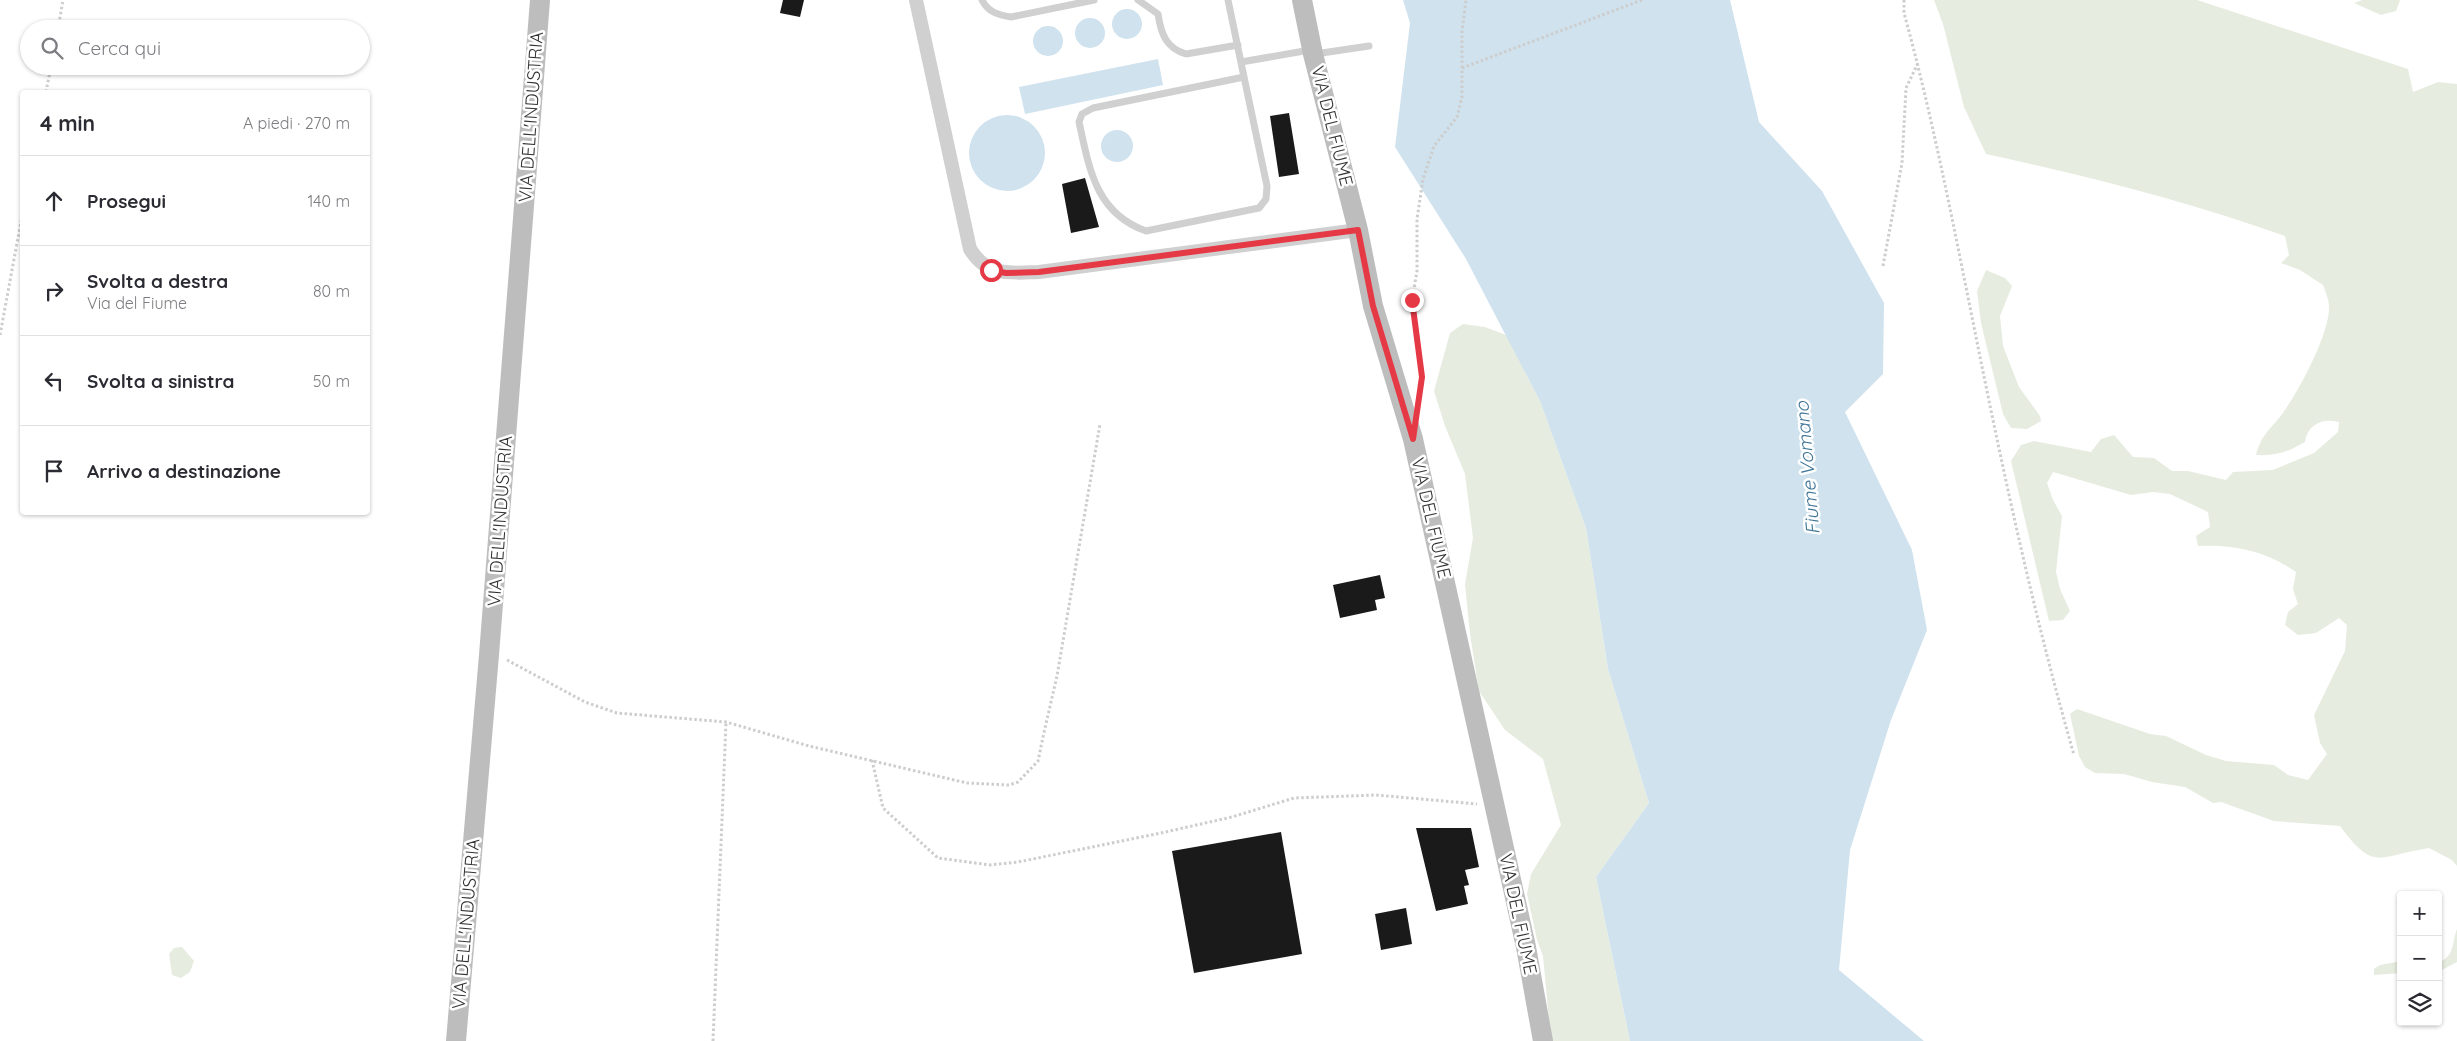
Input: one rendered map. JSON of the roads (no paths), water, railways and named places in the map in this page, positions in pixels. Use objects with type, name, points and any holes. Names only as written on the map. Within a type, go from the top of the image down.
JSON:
[{"type":"street","name":"VIA DELL'INDUSTRIA","points":[[456,1041],[489,656],[540,0]]},
{"type":"street","points":[[916,0],[970,249],[977,260],[991,270],[1006,273],[1039,272],[1358,230]]},
{"type":"street","name":"VIA DEL FIUME","points":[[1302,0],[1313,52],[1358,230],[1373,306],[1413,439],[1526,947],[1543,1041]]},
{"type":"lane","points":[[982,0],[990,11],[998,15],[1011,17],[1094,0]]},
{"type":"lane","points":[[1138,0],[1158,14],[1164,40],[1178,51],[1186,54],[1238,45]]},
{"type":"lane","points":[[1228,0],[1268,186],[1266,199],[1259,208],[1146,231],[1135,227],[1103,198],[1091,177],[1078,122],[1082,114],[1093,108],[1244,77]]},
{"type":"lane","points":[[1241,62],[1369,46]]},
{"type":"water","name":"Fiume Vomano","points":[[1403,0],[1730,0],[1759,122],[1822,191],[1884,303],[1883,374],[1845,412],[1912,550],[1927,630],[1891,720],[1850,850],[1839,970],[1924,1041],[1630,1041],[1596,877],[1649,803],[1608,669],[1586,528],[1540,401],[1466,259],[1395,147],[1410,23]]},
{"type":"water","points":[[1127,9],[1138,13],[1142,24],[1138,35],[1127,39],[1116,35],[1112,24],[1116,13]]},
{"type":"water","points":[[1090,18],[1101,22],[1105,33],[1101,44],[1090,48],[1079,44],[1075,33],[1079,22]]},
{"type":"water","points":[[1048,26],[1059,30],[1063,41],[1059,52],[1048,56],[1037,52],[1033,41],[1037,30]]},
{"type":"water","points":[[1158,59],[1163,85],[1025,114],[1019,87]]},
{"type":"water","points":[[1007,115],[1021,118],[1034,126],[1042,139],[1045,153],[1042,167],[1034,180],[1021,188],[1007,191],[993,188],[980,180],[972,167],[969,153],[972,139],[980,126],[993,118]]},
{"type":"water","points":[[1117,130],[1128,135],[1133,146],[1128,157],[1117,162],[1106,157],[1101,146],[1106,135]]}]
